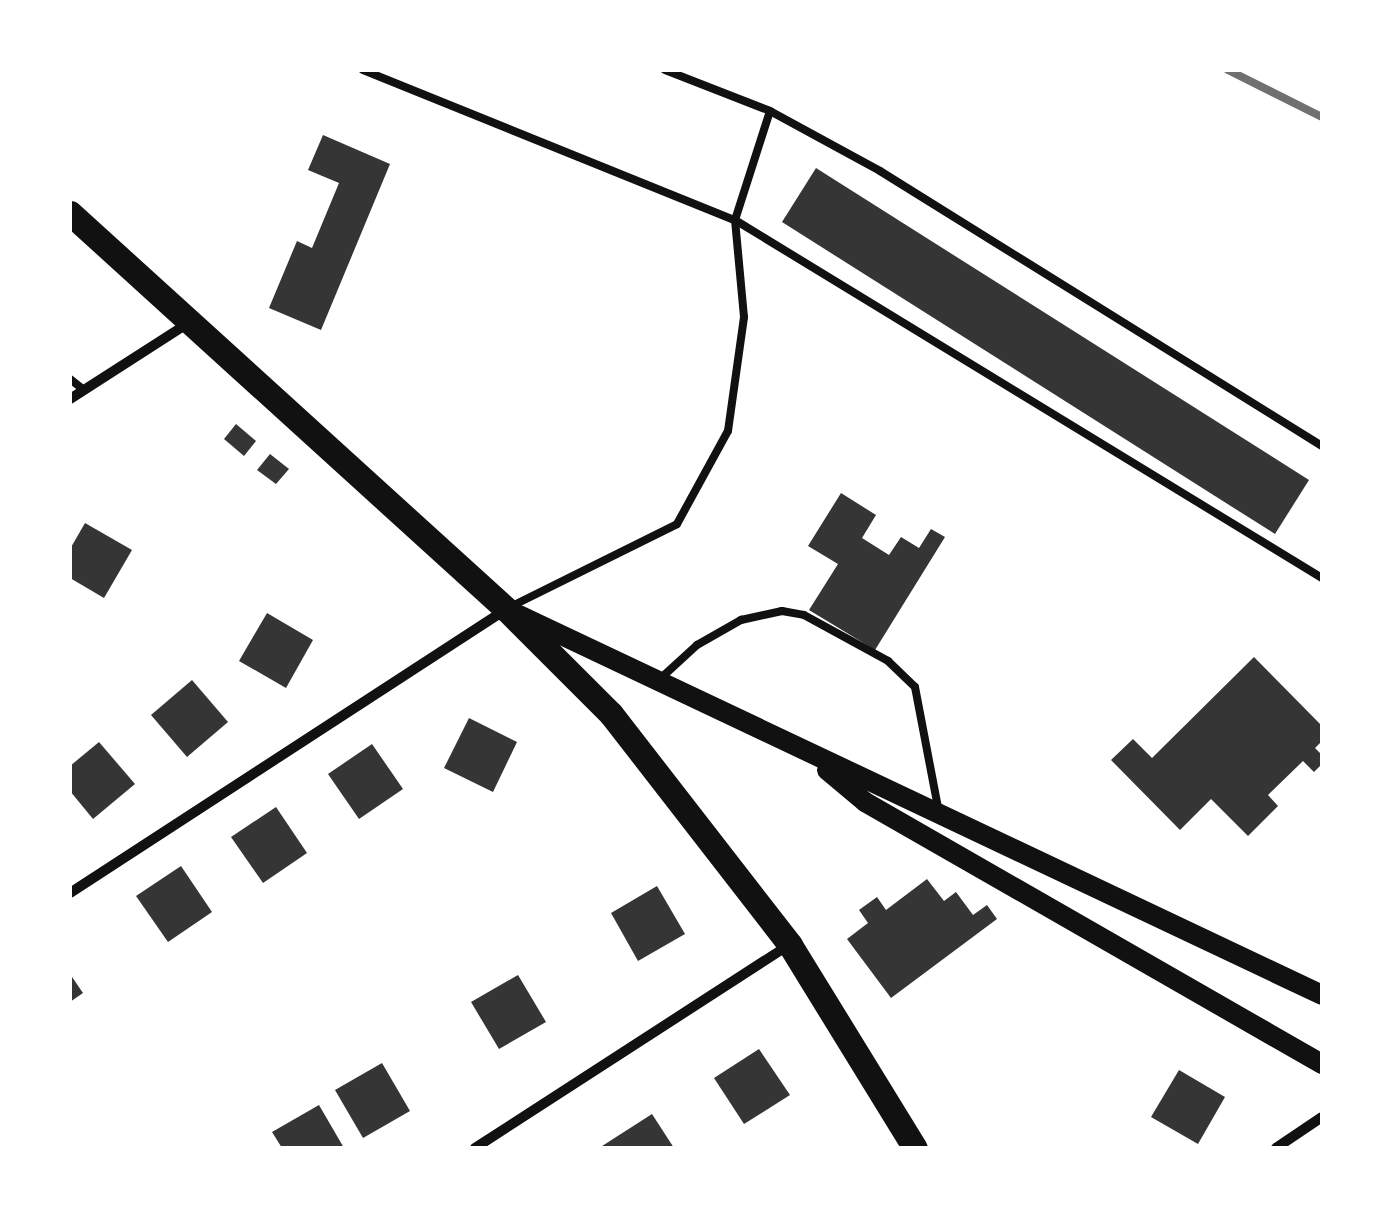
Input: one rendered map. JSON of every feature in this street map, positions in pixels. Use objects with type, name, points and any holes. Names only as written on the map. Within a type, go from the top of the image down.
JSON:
[{"type":"main road","points":[[70,213],[506,609],[612,714],[790,945],[915,1148]]},
{"type":"main road","points":[[506,609],[1322,995]]},
{"type":"main road","points":[[810,756],[866,802],[1322,1064]]},
{"type":"street","points":[[70,399],[188,323]]},
{"type":"street","points":[[70,893],[506,609]]},
{"type":"street","points":[[475,1148],[790,945]]},
{"type":"street","points":[[1276,1148],[1322,1117]]},
{"type":"lane","points":[[363,70],[735,220],[1322,578]]},
{"type":"lane","points":[[666,70],[770,111],[880,171],[1322,446]]},
{"type":"lane","points":[[506,609],[677,524],[728,431],[744,317],[735,220],[770,111]]},
{"type":"lane","points":[[70,379],[84,390]]},
{"type":"lane","points":[[657,682],[697,644],[741,620],[782,611],[804,615],[888,660],[914,687],[939,812]]},
{"type":"building","points":[[323,135],[390,164],[321,330],[269,308],[297,241],[312,248],[339,183],[308,170]]},
{"type":"building","points":[[816,168],[1309,480],[1275,534],[782,222]]},
{"type":"building","points":[[236,424],[256,441],[244,456],[224,439]]},
{"type":"building","points":[[270,454],[289,469],[276,484],[257,470]]},
{"type":"building","points":[[841,493],[876,515],[862,538],[889,555],[901,537],[919,548],[931,529],[945,537],[875,650],[809,610],[838,564],[808,546]]},
{"type":"building","points":[[85,523],[132,550],[104,598],[70,578],[70,549]]},
{"type":"building","points":[[267,613],[313,640],[286,688],[239,661]]},
{"type":"building","points":[[1254,657],[1322,726],[1322,741],[1315,748],[1322,755],[1322,764],[1314,772],[1303,761],[1268,795],[1278,806],[1248,836],[1211,799],[1180,830],[1111,760],[1133,739],[1152,758]]},
{"type":"building","points":[[192,680],[228,722],[187,757],[151,715]]},
{"type":"building","points":[[469,718],[517,742],[493,792],[444,768]]},
{"type":"building","points":[[99,742],[135,784],[93,819],[70,791],[70,766]]},
{"type":"building","points":[[372,744],[403,789],[359,819],[328,774]]},
{"type":"building","points":[[276,807],[307,853],[263,883],[231,837]]},
{"type":"building","points":[[181,866],[212,912],[168,942],[136,896]]},
{"type":"building","points":[[927,879],[944,901],[956,892],[973,915],[987,905],[997,919],[891,998],[847,939],[868,923],[859,910],[877,897],[886,910]]},
{"type":"building","points":[[657,886],[685,934],[638,961],[611,913]]},
{"type":"building","points":[[70,974],[83,993],[70,1002]]},
{"type":"building","points":[[518,975],[546,1022],[499,1049],[471,1002]]},
{"type":"building","points":[[759,1049],[790,1095],[744,1124],[714,1078]]},
{"type":"building","points":[[382,1063],[410,1111],[363,1138],[335,1090]]},
{"type":"building","points":[[1179,1070],[1225,1097],[1198,1144],[1151,1117]]},
{"type":"building","points":[[319,1105],[344,1148],[282,1148],[272,1132]]},
{"type":"building","points":[[652,1114],[674,1148],[599,1148]]},
{"type":"railway","points":[[1228,70],[1322,117]]}]
